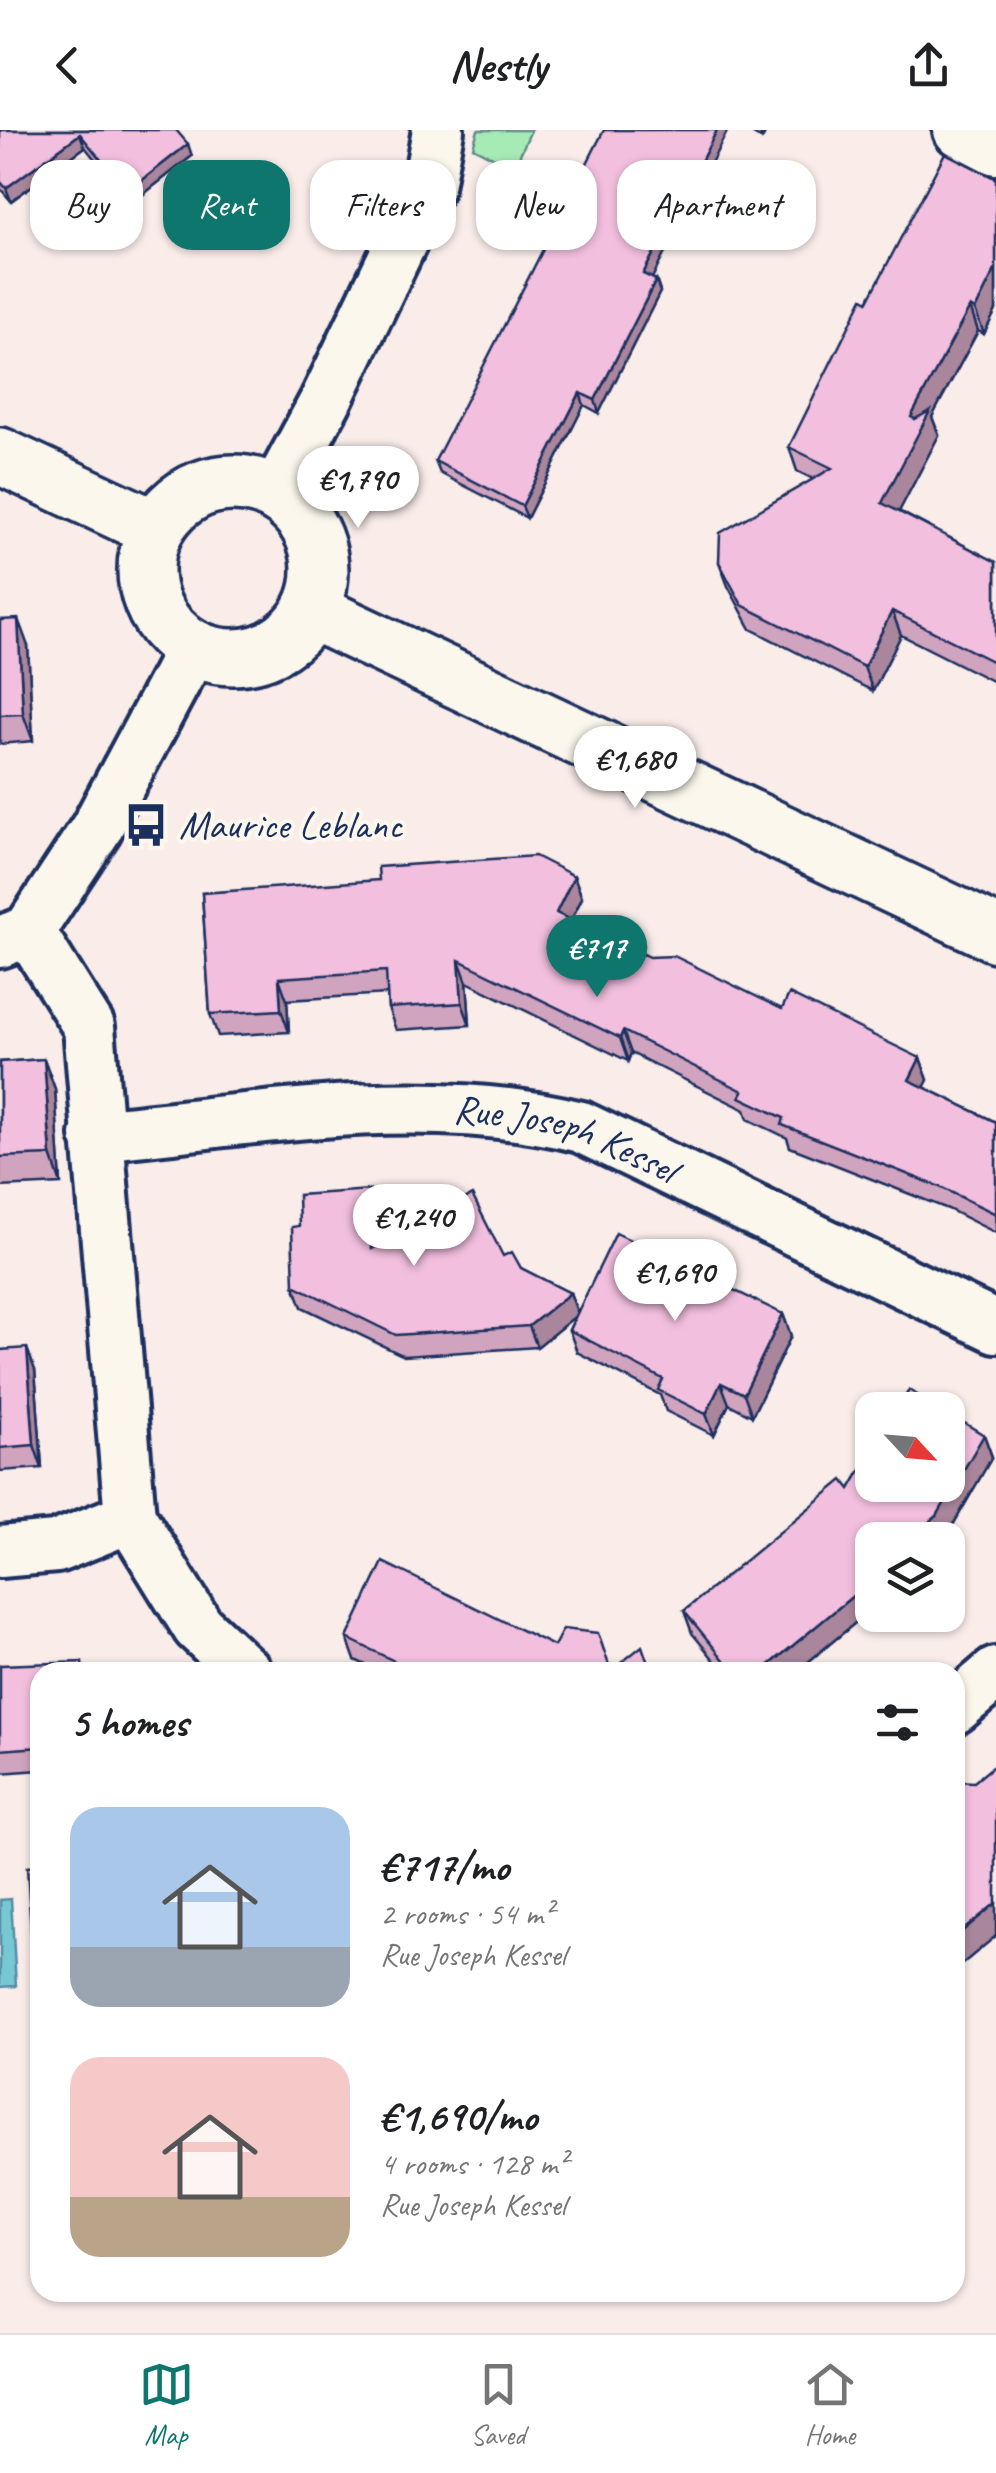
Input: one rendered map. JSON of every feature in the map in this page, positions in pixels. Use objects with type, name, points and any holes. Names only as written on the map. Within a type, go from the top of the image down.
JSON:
[{"type":"street","points":[[276,493],[325,402],[428,186],[438,130]]},
{"type":"street","points":[[958,130],[996,149]]},
{"type":"street","points":[[0,456],[154,528]]},
{"type":"street","points":[[242,482],[276,493],[301,514],[318,545],[320,579],[311,611],[289,638],[260,654],[225,658],[192,649],[165,628],[148,597],[145,563],[154,528],[177,502],[208,486],[242,482]]},
{"type":"street","points":[[311,611],[996,934]]},
{"type":"street","points":[[192,649],[96,829],[15,936],[88,1027],[130,1516],[198,1627],[235,1662]]},
{"type":"street","name":"Rue Joseph Kessel","points":[[96,1135],[423,1105],[520,1112],[581,1127],[996,1327]]},
{"type":"street","points":[[0,1552],[56,1547],[130,1516]]},
{"type":"street","points":[[965,1699],[996,1673]]},
{"type":"green space","points":[[478,130],[531,130],[518,160],[498,160],[473,147]]},
{"type":"water","points":[[11,1899],[16,1986],[0,1987],[0,1900]]},
{"type":"building","points":[[0,130],[176,130],[188,144],[143,179],[143,160],[101,160],[80,134],[44,160],[30,160],[30,170],[6,188],[0,181]]},
{"type":"building","points":[[604,130],[717,130],[702,160],[617,160],[617,250],[655,250],[643,274],[656,280],[595,400],[580,393],[522,506],[435,461],[543,250],[597,250],[597,160],[589,160]]},
{"type":"building","points":[[945,153],[996,179],[996,268],[975,310],[970,307],[911,417],[915,419],[930,411],[882,503],[996,562],[996,663],[892,611],[864,667],[742,605],[719,562],[720,533],[832,468],[789,447],[863,298],[868,301]]},
{"type":"building","points":[[18,619],[23,714],[0,715],[0,620]]},
{"type":"building","points":[[535,856],[574,876],[556,913],[649,957],[674,956],[782,1009],[789,994],[920,1058],[909,1080],[996,1122],[996,1214],[940,1187],[782,1125],[784,1118],[740,1097],[743,1091],[623,1031],[620,1038],[459,960],[462,1003],[388,1008],[386,971],[279,978],[281,1010],[210,1014],[202,893],[379,880],[378,867]]},
{"type":"building","points":[[44,1059],[51,1155],[0,1157],[0,1062]]},
{"type":"building","points":[[370,1190],[372,1249],[472,1195],[503,1256],[512,1252],[521,1268],[570,1293],[529,1326],[396,1335],[294,1285],[292,1227],[299,1226],[298,1195]]},
{"type":"building","points":[[616,1233],[783,1314],[744,1394],[721,1383],[706,1414],[658,1390],[663,1379],[569,1330]]},
{"type":"building","points":[[27,1348],[34,1445],[0,1448],[0,1350]]},
{"type":"building","points":[[965,1423],[984,1435],[965,1468]]},
{"type":"building","points":[[843,1480],[850,1489],[855,1480],[855,1502],[945,1502],[930,1522],[855,1522],[855,1594],[773,1662],[726,1662],[684,1611]]},
{"type":"building","points":[[383,1562],[554,1646],[563,1629],[598,1633],[608,1662],[396,1662],[347,1638]]},
{"type":"building","points":[[642,1646],[648,1662],[622,1662]]},
{"type":"building","points":[[30,1664],[30,1748],[0,1750],[0,1665]]},
{"type":"building","points":[[996,1764],[996,1903],[965,1929],[965,1782],[974,1782]]},
{"type":"building","points":[[27,1867],[30,1867],[30,1915]]},
{"type":"place","name":"Maurice Leblanc","points":[[146,825]]}]
